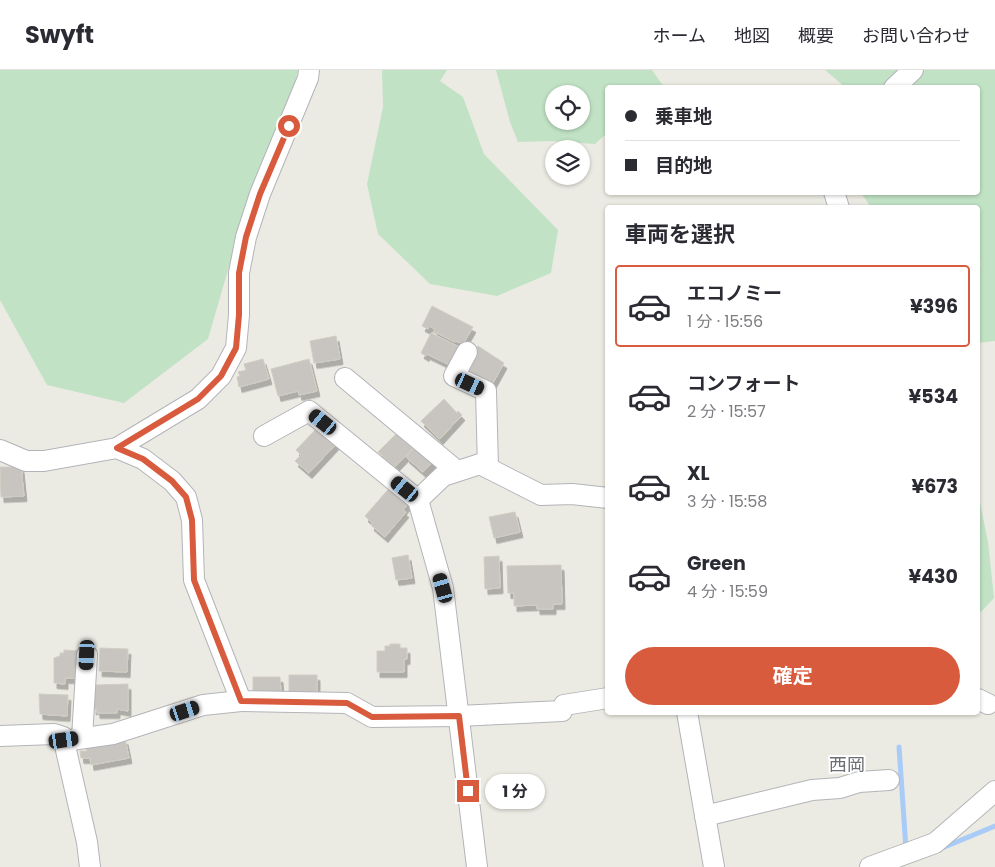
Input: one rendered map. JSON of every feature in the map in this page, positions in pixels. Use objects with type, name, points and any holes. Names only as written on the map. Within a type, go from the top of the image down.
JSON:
[{"type":"street","points":[[0,450],[26,461],[44,461],[117,448],[198,399],[221,376],[236,348],[239,315],[239,273],[246,237],[260,194],[308,78],[309,70]]},
{"type":"street","points":[[897,85],[914,70]]},
{"type":"street","points":[[467,352],[454,376],[486,391],[488,468]]},
{"type":"street","points":[[345,378],[458,471]]},
{"type":"street","points":[[264,436],[310,411],[418,500],[443,588],[477,867]]},
{"type":"street","points":[[117,448],[143,459],[172,481],[186,497],[192,520],[194,580],[241,701]]},
{"type":"street","points":[[418,500],[443,476],[480,464],[541,495],[572,494],[605,498]]},
{"type":"street","points":[[87,655],[73,739],[90,867]]},
{"type":"street","points":[[0,736],[54,734],[73,739],[113,734],[203,705],[241,701],[347,703],[372,717],[459,716],[562,710],[564,705],[605,698]]},
{"type":"street","points":[[688,715],[714,867]]},
{"type":"street","points":[[705,816],[812,790],[840,788],[859,782],[889,780]]},
{"type":"street","points":[[870,867],[935,843],[995,791]]},
{"type":"green space","points":[[0,70],[298,70],[287,113],[248,201],[208,339],[124,403],[47,385],[0,300]]},
{"type":"green space","points":[[382,70],[447,70],[440,81],[463,97],[484,154],[558,230],[551,273],[497,296],[430,284],[378,234],[367,184],[383,107]]},
{"type":"green space","points":[[496,70],[652,70],[663,85],[605,85],[605,135],[595,144],[590,144],[590,140],[518,142],[510,122]]},
{"type":"green space","points":[[825,70],[995,70],[995,341],[980,343],[980,205],[870,205],[862,195],[980,195],[980,85],[843,85]]},
{"type":"green space","points":[[980,503],[988,542],[994,598],[980,613]]},
{"type":"building","points":[[432,306],[473,327],[463,344],[433,331],[435,329],[429,326],[428,329],[422,326]]},
{"type":"building","points":[[431,333],[465,350],[456,368],[421,353]]},
{"type":"building","points":[[336,336],[340,359],[314,363],[310,341]]},
{"type":"building","points":[[478,346],[504,363],[493,383],[482,376],[480,379],[467,372],[465,367]]},
{"type":"building","points":[[263,359],[269,379],[239,387],[237,377],[240,376],[238,372],[246,370],[244,364]]},
{"type":"building","points":[[309,359],[317,391],[299,395],[298,391],[278,396],[271,369]]},
{"type":"building","points":[[444,399],[457,413],[458,411],[462,415],[440,439],[421,421]]},
{"type":"building","points":[[319,426],[337,443],[309,473],[295,461],[301,455],[296,450]]},
{"type":"building","points":[[400,430],[416,445],[395,467],[378,452]]},
{"type":"building","points":[[418,444],[435,460],[423,472],[406,457]]},
{"type":"building","points":[[0,467],[21,467],[24,496],[1,497]]},
{"type":"building","points":[[392,485],[410,501],[403,510],[406,512],[385,537],[371,525],[372,523],[365,516]]},
{"type":"building","points":[[515,512],[520,532],[494,538],[489,517]]},
{"type":"building","points":[[408,555],[412,578],[396,580],[392,558]]},
{"type":"building","points":[[499,556],[500,588],[485,589],[484,557]]},
{"type":"building","points":[[561,565],[562,604],[553,604],[553,609],[537,609],[537,605],[514,606],[514,593],[508,593],[507,566]]},
{"type":"building","points":[[390,644],[400,644],[400,648],[407,648],[407,659],[404,659],[404,672],[377,672],[377,651],[385,651],[385,646],[390,646]]},
{"type":"building","points":[[100,648],[128,649],[127,672],[99,671]]},
{"type":"building","points":[[64,650],[81,651],[79,678],[65,678],[65,684],[54,683],[54,658],[60,656],[60,653],[64,653]]},
{"type":"building","points":[[289,675],[317,675],[317,695],[289,696]]},
{"type":"building","points":[[253,677],[280,677],[281,693],[253,694]]},
{"type":"building","points":[[128,684],[128,711],[117,709],[117,713],[97,713],[97,709],[93,709],[94,685]]},
{"type":"building","points":[[39,694],[68,695],[67,716],[40,714]]},
{"type":"building","points":[[125,739],[129,758],[91,765],[90,758],[81,758],[80,751],[87,751],[85,745]]},
{"type":"waterway","points":[[899,747],[906,849]]},
{"type":"waterway","points":[[942,848],[995,826]]},
{"type":"district","name":"西岡","points":[[847,764]]},
{"type":"route","points":[[289,126],[260,194],[246,237],[239,273],[239,315],[236,348],[221,376],[198,399],[117,448],[143,459],[172,481],[186,497],[192,520],[194,580],[241,701],[347,703],[372,717],[459,716],[468,791]]}]
